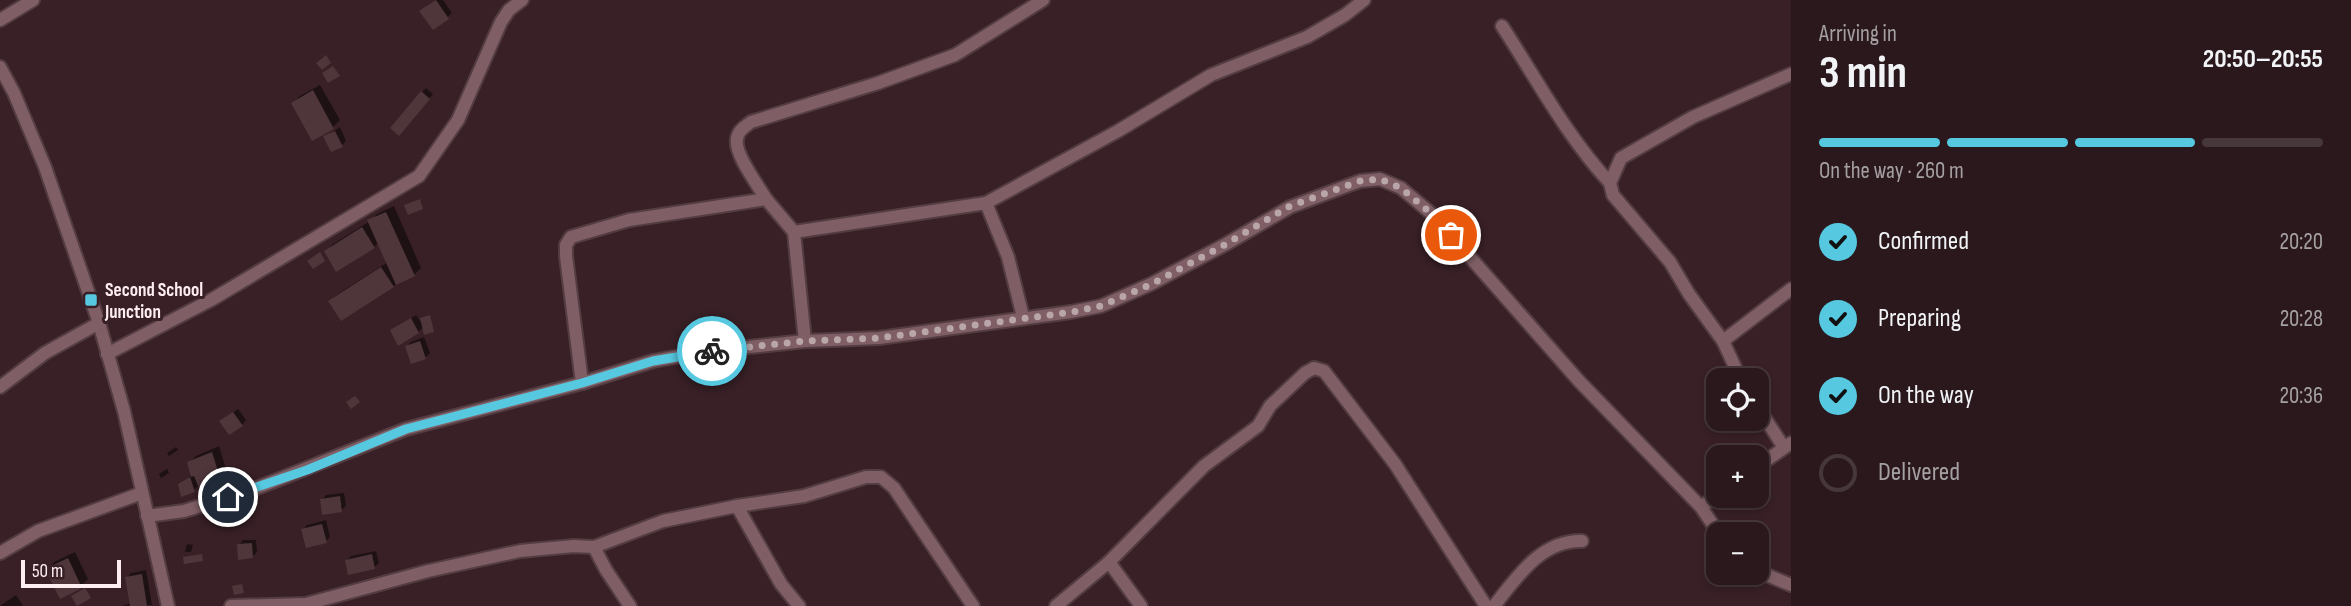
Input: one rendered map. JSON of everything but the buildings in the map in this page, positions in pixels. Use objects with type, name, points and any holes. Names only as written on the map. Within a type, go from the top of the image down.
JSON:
[{"type":"street","points":[[0,20],[33,0]]},
{"type":"street","points":[[107,354],[211,300],[419,176],[458,120],[501,22],[509,10],[522,0]]},
{"type":"street","points":[[805,341],[794,232],[766,199],[738,152],[736,140],[740,131],[751,122],[878,83],[955,55],[1043,0]]},
{"type":"street","points":[[794,232],[986,203],[1118,131],[1211,75],[1307,37],[1345,15],[1364,0]]},
{"type":"street","points":[[1502,26],[1576,140],[1610,183],[1613,195],[1670,262],[1723,341],[1735,368]]},
{"type":"street","points":[[0,67],[46,167],[99,323],[124,411],[168,606]]},
{"type":"street","points":[[1610,183],[1621,158],[1693,117],[1791,74]]},
{"type":"street","points":[[147,516],[184,510],[249,491],[406,429],[582,383],[653,361],[702,352],[805,341],[879,338],[1101,306],[1184,267],[1290,206],[1360,181],[1380,179],[1401,188],[1433,215],[1579,381],[1701,507],[1709,522]]},
{"type":"street","points":[[582,383],[566,256],[566,245],[571,237],[629,220],[766,199]]},
{"type":"street","points":[[986,203],[1008,257],[1023,317]]},
{"type":"street","points":[[1723,341],[1791,289]]},
{"type":"street","points":[[0,387],[46,353],[99,323]]},
{"type":"street","points":[[1056,606],[1109,562],[1204,466],[1258,426],[1270,406],[1314,368],[1324,370],[1395,464],[1486,606]]},
{"type":"street","points":[[1769,421],[1787,444],[1769,458]]},
{"type":"street","points":[[231,606],[306,605],[428,571],[520,551],[573,546],[594,547],[663,521],[804,496],[866,477],[881,477],[894,488],[973,606]]},
{"type":"street","points":[[0,553],[38,531],[142,493]]},
{"type":"street","points":[[1701,507],[1706,503]]},
{"type":"street","points":[[737,506],[781,584],[799,606]]},
{"type":"street","points":[[1494,606],[1522,571],[1541,555],[1557,544],[1582,541]]},
{"type":"street","points":[[594,547],[630,606]]},
{"type":"street","points":[[1109,562],[1141,606]]},
{"type":"street","points":[[1769,576],[1791,585]]},
{"type":"way so far","points":[[712,351],[805,341],[879,338],[1101,306],[1152,284],[1290,206],[1360,181],[1380,179],[1401,188],[1433,215],[1451,235]]},
{"type":"place","name":"Second School Junction","points":[[91,300]]},
{"type":"route","points":[[228,497],[307,470],[406,429],[582,383],[653,361],[712,351]]}]
